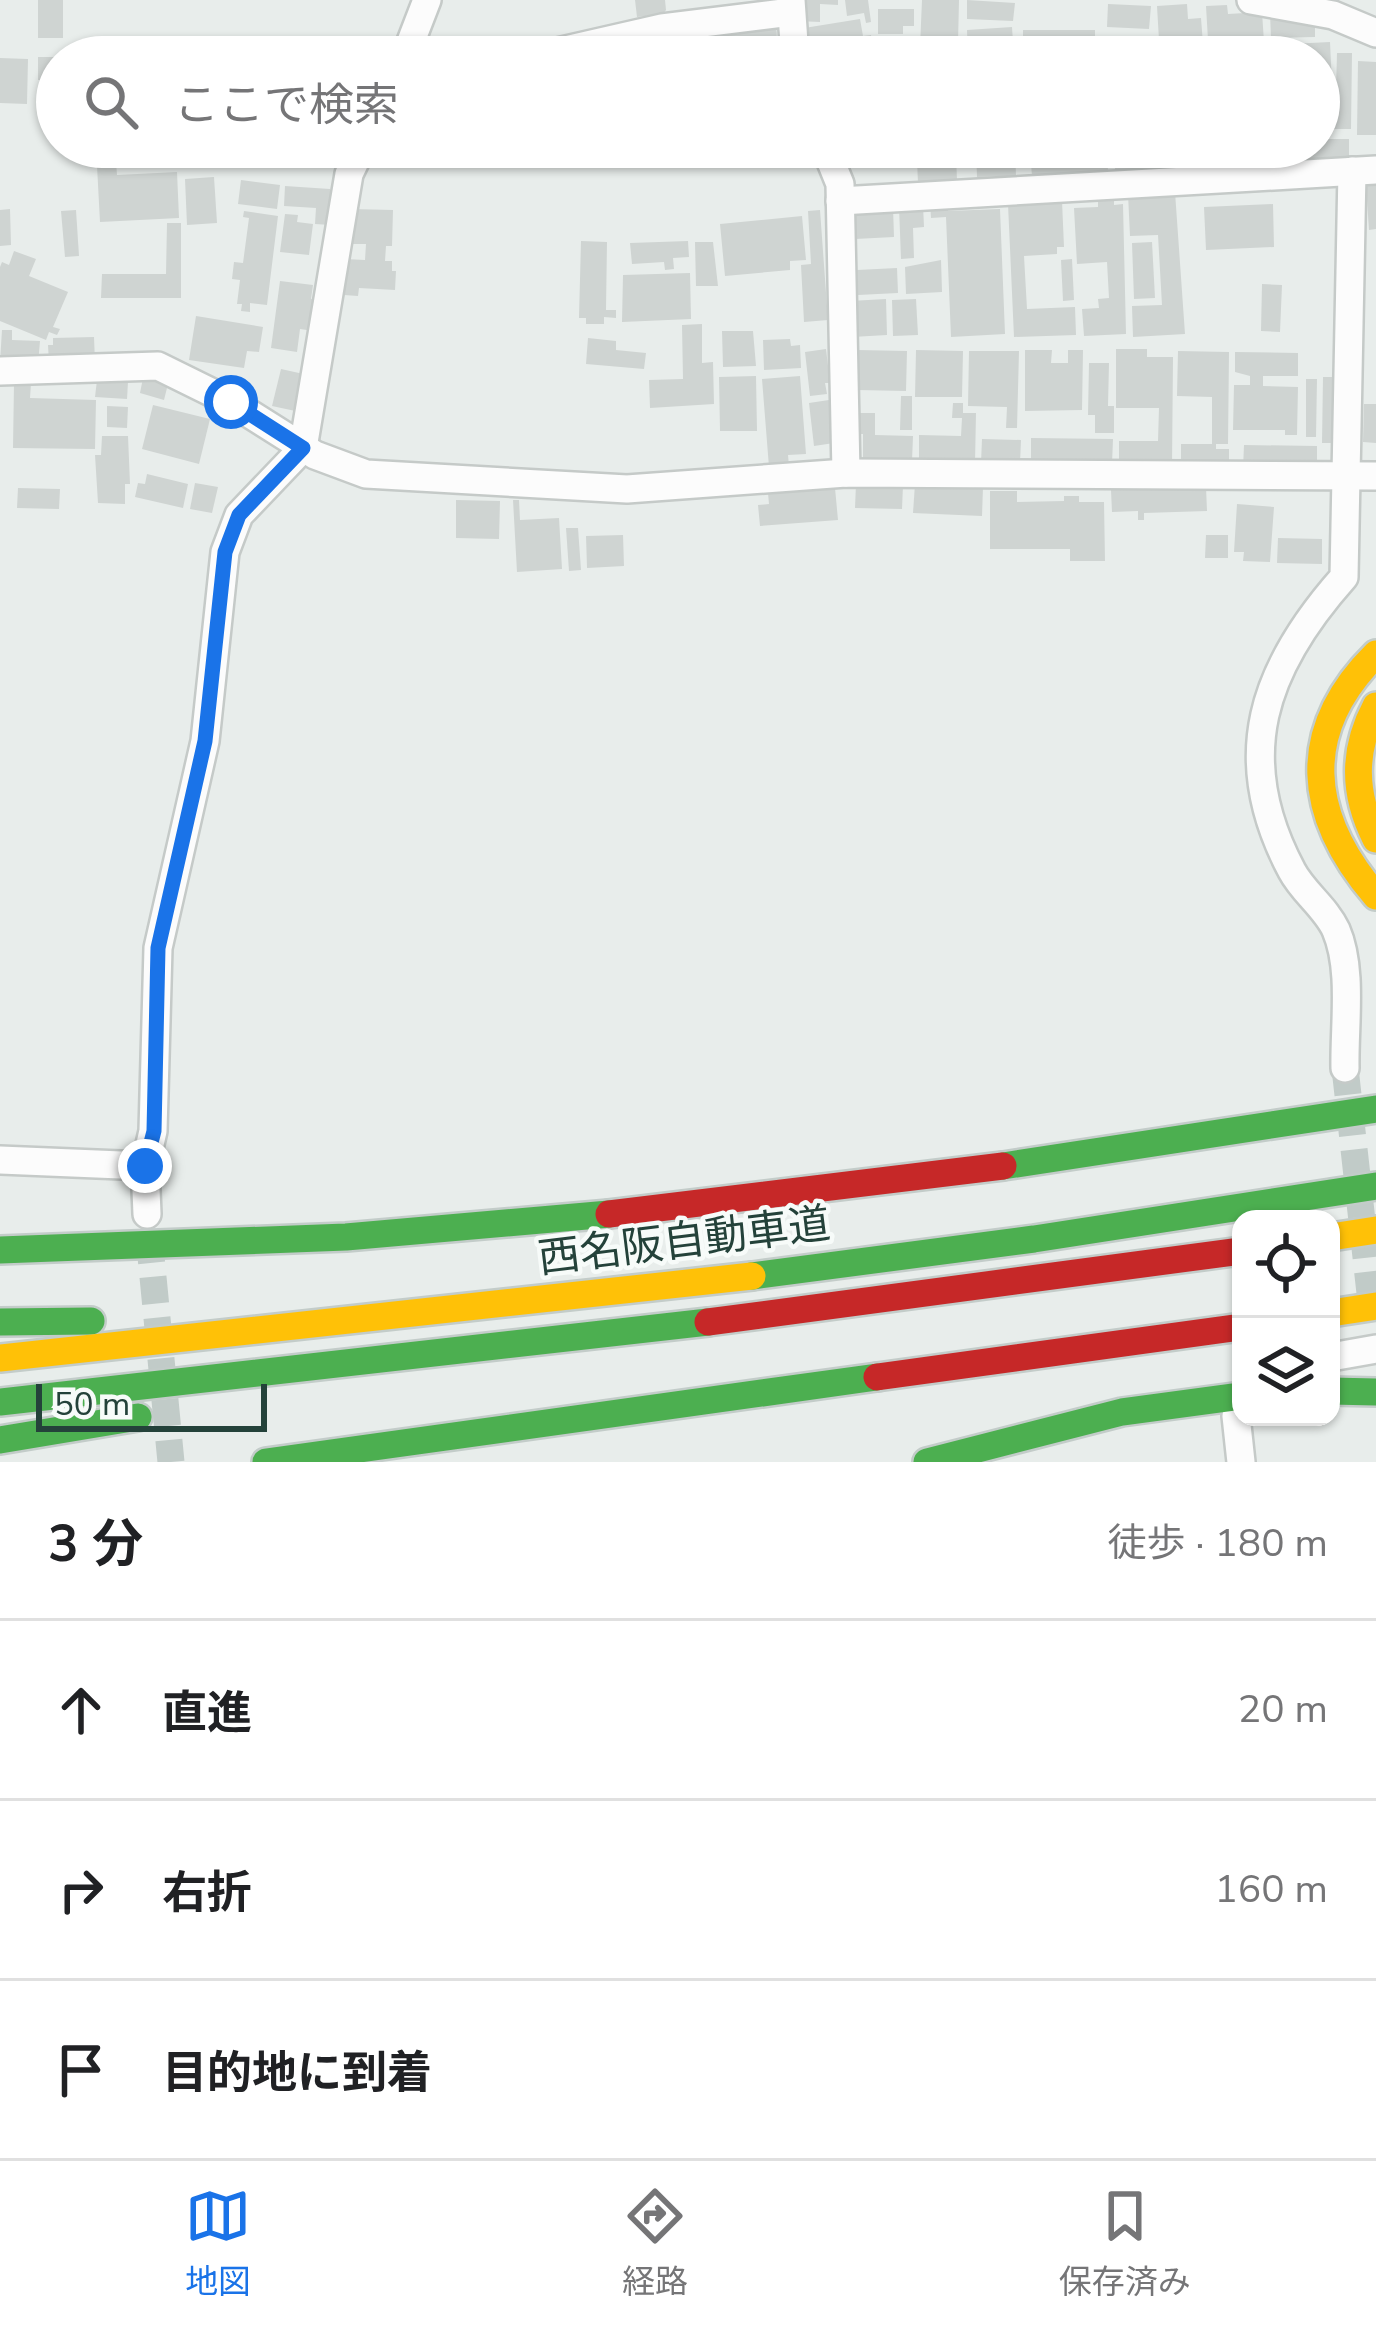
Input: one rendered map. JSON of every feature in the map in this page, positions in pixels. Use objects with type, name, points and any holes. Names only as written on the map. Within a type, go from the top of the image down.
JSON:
[{"type":"highway","points":[[1376,654],[1345,686],[1330,716],[1320,748],[1319,779],[1334,843],[1376,896]]},
{"type":"highway","points":[[1376,706],[1360,740],[1357,768],[1358,796],[1376,839]]},
{"type":"highway","points":[[0,1250],[212,1243],[619,1212],[976,1170],[1376,1109]]},
{"type":"highway","name":"西名阪自動車道","points":[[0,1358],[472,1309],[796,1269],[1376,1186]]},
{"type":"highway","points":[[1340,1236],[1376,1230]]},
{"type":"highway","name":"西名阪自動車道","points":[[0,1402],[503,1349],[1232,1252]]},
{"type":"highway","points":[[0,1322],[261,1314],[656,1276],[796,1269]]},
{"type":"highway","points":[[1340,1312],[1376,1306]]},
{"type":"highway","points":[[266,1462],[1232,1328]]},
{"type":"highway","points":[[0,1440],[503,1349]]},
{"type":"highway","points":[[1340,1391],[1376,1392]]},
{"type":"highway","points":[[927,1462],[1124,1412],[1232,1397]]},
{"type":"street","points":[[413,36],[427,0]]},
{"type":"street","points":[[1252,0],[1333,15],[1376,33]]},
{"type":"street","points":[[627,36],[791,6],[793,36]]},
{"type":"street","points":[[147,1214],[145,1166],[154,1131],[158,948],[205,741],[225,552],[239,515],[303,448],[352,168]]},
{"type":"street","points":[[834,168],[840,184],[846,473]]},
{"type":"street","points":[[840,201],[1364,170],[1362,477],[1344,577],[1308,618],[1280,665],[1262,724],[1260,784],[1271,829],[1294,875],[1336,929],[1344,967],[1345,1068]]},
{"type":"street","points":[[0,371],[158,366],[231,402],[303,448],[366,474],[627,489],[846,473],[1362,477]]},
{"type":"street","points":[[0,1160],[145,1166]]},
{"type":"street","points":[[1340,1355],[1376,1349]]},
{"type":"street","points":[[1237,1426],[1241,1462]]},
{"type":"building","points":[[38,0],[63,0],[63,36],[38,36]]},
{"type":"building","points":[[635,0],[665,0],[666,10],[637,17]]},
{"type":"building","points":[[799,0],[838,0],[838,5],[820,4],[820,22],[798,21]]},
{"type":"building","points":[[845,0],[868,0],[871,22],[866,23],[864,13],[847,16]]},
{"type":"building","points":[[922,0],[959,0],[958,36],[920,36]]},
{"type":"building","points":[[967,0],[1015,3],[1013,21],[967,19]]},
{"type":"building","points":[[1108,4],[1151,6],[1149,29],[1107,27]]},
{"type":"building","points":[[1187,4],[1188,19],[1201,18],[1202,36],[1159,36],[1157,6]]},
{"type":"building","points":[[1227,5],[1228,14],[1262,12],[1264,36],[1208,36],[1206,6]]},
{"type":"building","points":[[878,9],[914,9],[914,26],[903,26],[903,34],[878,34]]},
{"type":"building","points":[[1270,13],[1315,16],[1315,36],[1271,36]]},
{"type":"building","points":[[860,19],[863,36],[799,36],[798,29]]},
{"type":"building","points":[[776,21],[777,36],[716,36],[716,26]]},
{"type":"building","points":[[707,26],[708,36],[679,36],[678,29]]},
{"type":"building","points":[[1012,27],[1013,36],[967,36],[967,30]]},
{"type":"building","points":[[1023,30],[1095,30],[1095,36],[1023,36]]},
{"type":"building","points":[[1340,53],[1352,53],[1351,129],[1340,129]]},
{"type":"building","points":[[0,58],[28,59],[27,104],[0,103]]},
{"type":"building","points":[[1358,61],[1376,62],[1376,135],[1357,135]]},
{"type":"building","points":[[1340,139],[1349,139],[1349,165],[1340,165]]},
{"type":"building","points":[[97,168],[116,168],[117,175],[177,172],[179,218],[100,222]]},
{"type":"building","points":[[917,168],[957,168],[957,181],[918,183]]},
{"type":"building","points":[[977,168],[1016,168],[1016,176],[977,177]]},
{"type":"building","points":[[1031,168],[1108,168],[1108,170],[1032,176]]},
{"type":"building","points":[[214,177],[217,223],[187,225],[185,179]]},
{"type":"building","points":[[241,180],[280,185],[277,209],[238,204]]},
{"type":"building","points":[[1376,184],[1376,229],[1369,230],[1366,185]]},
{"type":"building","points":[[285,186],[330,189],[331,225],[315,224],[316,208],[284,206]]},
{"type":"building","points":[[1175,192],[1185,334],[1133,337],[1132,306],[1162,305],[1158,235],[1130,236],[1128,194]]},
{"type":"building","points":[[1114,199],[1114,205],[1123,204],[1126,334],[1084,336],[1082,309],[1099,308],[1098,299],[1109,298],[1107,262],[1077,264],[1074,208],[1098,207],[1098,200]]},
{"type":"building","points":[[948,200],[948,211],[1000,209],[1005,334],[951,337],[946,217],[931,218],[930,201]]},
{"type":"building","points":[[1062,201],[1064,247],[1057,247],[1057,254],[1024,256],[1027,309],[1075,307],[1076,335],[1014,337],[1008,204]]},
{"type":"building","points":[[1273,204],[1274,247],[1206,250],[1204,207]]},
{"type":"building","points":[[923,205],[924,227],[913,228],[914,258],[901,259],[899,206]]},
{"type":"building","points":[[893,207],[894,237],[855,239],[853,209]]},
{"type":"building","points":[[10,209],[11,245],[0,246],[0,210]]},
{"type":"building","points":[[351,209],[393,210],[392,246],[386,246],[385,261],[392,261],[392,271],[396,271],[395,290],[359,288],[358,296],[344,295],[345,259],[365,260],[366,244],[349,244]]},
{"type":"building","points":[[76,210],[79,256],[65,257],[61,211]]},
{"type":"building","points":[[820,210],[828,320],[804,322],[801,265],[811,264],[808,211]]},
{"type":"building","points":[[244,211],[278,216],[267,305],[250,303],[250,312],[241,311],[242,304],[237,304],[240,280],[232,279],[234,262],[243,263],[249,218],[243,217]]},
{"type":"building","points":[[285,214],[313,224],[309,255],[280,252]]},
{"type":"building","points":[[802,216],[806,260],[790,261],[790,270],[725,276],[720,224]]},
{"type":"building","points":[[167,223],[181,223],[181,298],[101,298],[102,274],[166,274]]},
{"type":"building","points":[[581,241],[607,242],[606,310],[616,310],[616,318],[604,317],[604,324],[586,324],[586,318],[579,318]]},
{"type":"building","points":[[688,241],[689,257],[673,258],[674,269],[665,270],[664,262],[632,264],[630,243]]},
{"type":"building","points":[[695,242],[713,242],[718,286],[696,286]]},
{"type":"building","points":[[1152,242],[1155,298],[1134,299],[1132,243]]},
{"type":"building","points":[[14,251],[36,259],[29,276],[68,292],[53,327],[60,329],[57,335],[49,332],[46,340],[0,321],[0,267],[2,262],[9,265]]},
{"type":"building","points":[[1072,259],[1074,300],[1063,301],[1061,260]]},
{"type":"building","points":[[941,260],[942,292],[906,294],[905,267]]},
{"type":"building","points":[[897,268],[898,293],[858,295],[857,270]]},
{"type":"building","points":[[690,273],[691,319],[622,322],[623,275]]},
{"type":"building","points":[[280,281],[313,285],[311,299],[318,300],[314,331],[300,329],[297,352],[271,348]]},
{"type":"building","points":[[1262,284],[1282,285],[1280,332],[1261,331]]},
{"type":"building","points":[[886,299],[887,335],[852,337],[850,301]]},
{"type":"building","points":[[916,299],[918,335],[893,336],[892,300]]},
{"type":"building","points":[[196,316],[263,327],[259,352],[247,351],[244,368],[189,360]]},
{"type":"building","points":[[702,324],[702,363],[713,362],[714,404],[650,408],[649,380],[683,379],[682,325]]},
{"type":"building","points":[[2,330],[12,330],[12,340],[40,341],[38,364],[0,362]]},
{"type":"building","points":[[722,331],[753,331],[756,366],[723,367]]},
{"type":"building","points":[[94,337],[95,362],[49,363],[48,345],[53,345],[53,338]]},
{"type":"building","points":[[588,338],[616,341],[616,350],[646,353],[644,369],[586,364]]},
{"type":"building","points":[[790,339],[791,346],[800,345],[801,368],[764,370],[763,340]]},
{"type":"building","points":[[826,349],[827,394],[810,396],[805,352]]},
{"type":"building","points":[[1116,349],[1147,349],[1147,357],[1173,357],[1172,466],[1119,465],[1119,441],[1158,441],[1159,408],[1116,408]]},
{"type":"building","points":[[857,350],[907,351],[906,391],[857,390]]},
{"type":"building","points":[[916,350],[963,351],[962,397],[915,397]]},
{"type":"building","points":[[1025,350],[1052,350],[1051,363],[1068,363],[1068,350],[1083,350],[1082,410],[1025,411]]},
{"type":"building","points":[[969,351],[1019,351],[1017,428],[1006,428],[1007,407],[968,406]]},
{"type":"building","points":[[1178,351],[1229,352],[1228,444],[1216,444],[1216,449],[1229,449],[1229,467],[1181,466],[1181,444],[1212,444],[1212,397],[1177,396]]},
{"type":"building","points":[[1235,352],[1298,353],[1298,376],[1263,376],[1263,386],[1298,387],[1297,435],[1285,435],[1285,430],[1233,430],[1234,385],[1250,385],[1250,376],[1235,372]]},
{"type":"building","points":[[1089,363],[1109,363],[1108,406],[1114,406],[1114,433],[1095,433],[1095,415],[1088,415]]},
{"type":"building","points":[[281,369],[308,375],[300,412],[272,406]]},
{"type":"building","points":[[756,376],[757,431],[720,431],[719,377]]},
{"type":"building","points":[[800,376],[806,454],[788,455],[789,466],[769,467],[762,379]]},
{"type":"building","points":[[1323,377],[1339,377],[1338,443],[1322,443]]},
{"type":"building","points":[[143,378],[168,384],[164,400],[140,393]]},
{"type":"building","points":[[1306,379],[1317,379],[1316,437],[1306,437]]},
{"type":"building","points":[[97,380],[128,382],[127,399],[95,397]]},
{"type":"building","points":[[14,383],[31,383],[30,398],[96,400],[95,449],[13,448]]},
{"type":"building","points":[[901,396],[912,396],[912,430],[900,430]]},
{"type":"building","points":[[829,400],[834,443],[814,446],[809,403]]},
{"type":"building","points":[[953,403],[963,403],[963,413],[976,413],[975,463],[919,462],[919,435],[961,436],[962,418],[952,418]]},
{"type":"building","points":[[1364,404],[1376,404],[1376,443],[1363,442]]},
{"type":"building","points":[[153,405],[210,419],[199,464],[142,449]]},
{"type":"building","points":[[107,406],[128,407],[127,428],[107,427]]},
{"type":"building","points":[[855,413],[875,413],[875,435],[913,436],[912,461],[863,460],[863,434],[854,434]]},
{"type":"building","points":[[102,436],[128,436],[130,484],[125,484],[125,504],[98,503],[95,455],[101,455]]},
{"type":"building","points":[[1031,438],[1113,439],[1112,464],[1031,463]]},
{"type":"building","points":[[982,439],[1021,440],[1020,463],[981,463]]},
{"type":"building","points":[[1244,445],[1317,446],[1317,470],[1243,469]]},
{"type":"building","points":[[147,474],[188,484],[183,508],[135,497],[138,483],[145,484]]},
{"type":"building","points":[[195,483],[218,487],[212,513],[190,509]]},
{"type":"building","points":[[856,484],[903,485],[902,509],[855,508]]},
{"type":"building","points":[[915,484],[983,487],[982,516],[913,513]]},
{"type":"building","points":[[1206,487],[1207,511],[1144,513],[1144,520],[1138,520],[1138,511],[1112,512],[1111,490]]},
{"type":"building","points":[[18,488],[60,489],[59,509],[17,508]]},
{"type":"building","points":[[835,488],[838,520],[760,526],[758,505],[769,504],[768,493]]},
{"type":"building","points":[[990,491],[1017,491],[1017,502],[1079,496],[1079,502],[1104,502],[1105,561],[1070,561],[1070,549],[990,549]]},
{"type":"building","points":[[456,500],[500,501],[499,539],[456,538]]},
{"type":"building","points":[[513,500],[519,500],[520,520],[559,518],[562,569],[517,572]]},
{"type":"building","points":[[1237,504],[1274,507],[1270,562],[1243,561],[1244,552],[1234,552]]},
{"type":"building","points":[[566,528],[578,528],[581,570],[569,571]]},
{"type":"building","points":[[623,535],[624,566],[587,568],[586,536]]},
{"type":"building","points":[[1206,535],[1228,535],[1228,558],[1205,558]]},
{"type":"building","points":[[1278,538],[1322,539],[1322,564],[1277,563]]},
{"type":"tunnel","points":[[1345,1068],[1373,1320]]},
{"type":"tunnel","points":[[149,1236],[171,1462]]},
{"type":"traffic: fast","points":[[1003,1166],[1376,1109]]},
{"type":"traffic: fast","points":[[752,1276],[1034,1239],[1376,1186]]},
{"type":"traffic: fast","points":[[0,1250],[346,1237],[609,1214]]},
{"type":"traffic: fast","points":[[0,1322],[91,1321]]},
{"type":"traffic: fast","points":[[0,1402],[708,1322]]},
{"type":"traffic: fast","points":[[266,1462],[877,1377]]},
{"type":"traffic: fast","points":[[1340,1391],[1376,1392]]},
{"type":"traffic: fast","points":[[927,1462],[1122,1412],[1232,1397]]},
{"type":"traffic: fast","points":[[0,1440],[138,1417]]},
{"type":"traffic: slow","points":[[1376,654],[1333,713],[1321,774],[1336,835],[1376,896]]},
{"type":"traffic: slow","points":[[1376,706],[1363,739],[1358,772],[1363,806],[1376,839]]},
{"type":"traffic: slow","points":[[1340,1236],[1376,1230]]},
{"type":"traffic: slow","points":[[0,1358],[752,1276]]},
{"type":"traffic: slow","points":[[1340,1312],[1376,1306]]},
{"type":"traffic: jam","points":[[609,1214],[1003,1166]]},
{"type":"traffic: jam","points":[[708,1322],[1232,1252]]},
{"type":"traffic: jam","points":[[877,1377],[1232,1328]]},
{"type":"route","points":[[145,1166],[154,1131],[158,948],[205,741],[225,552],[239,515],[303,448],[231,402]]}]
